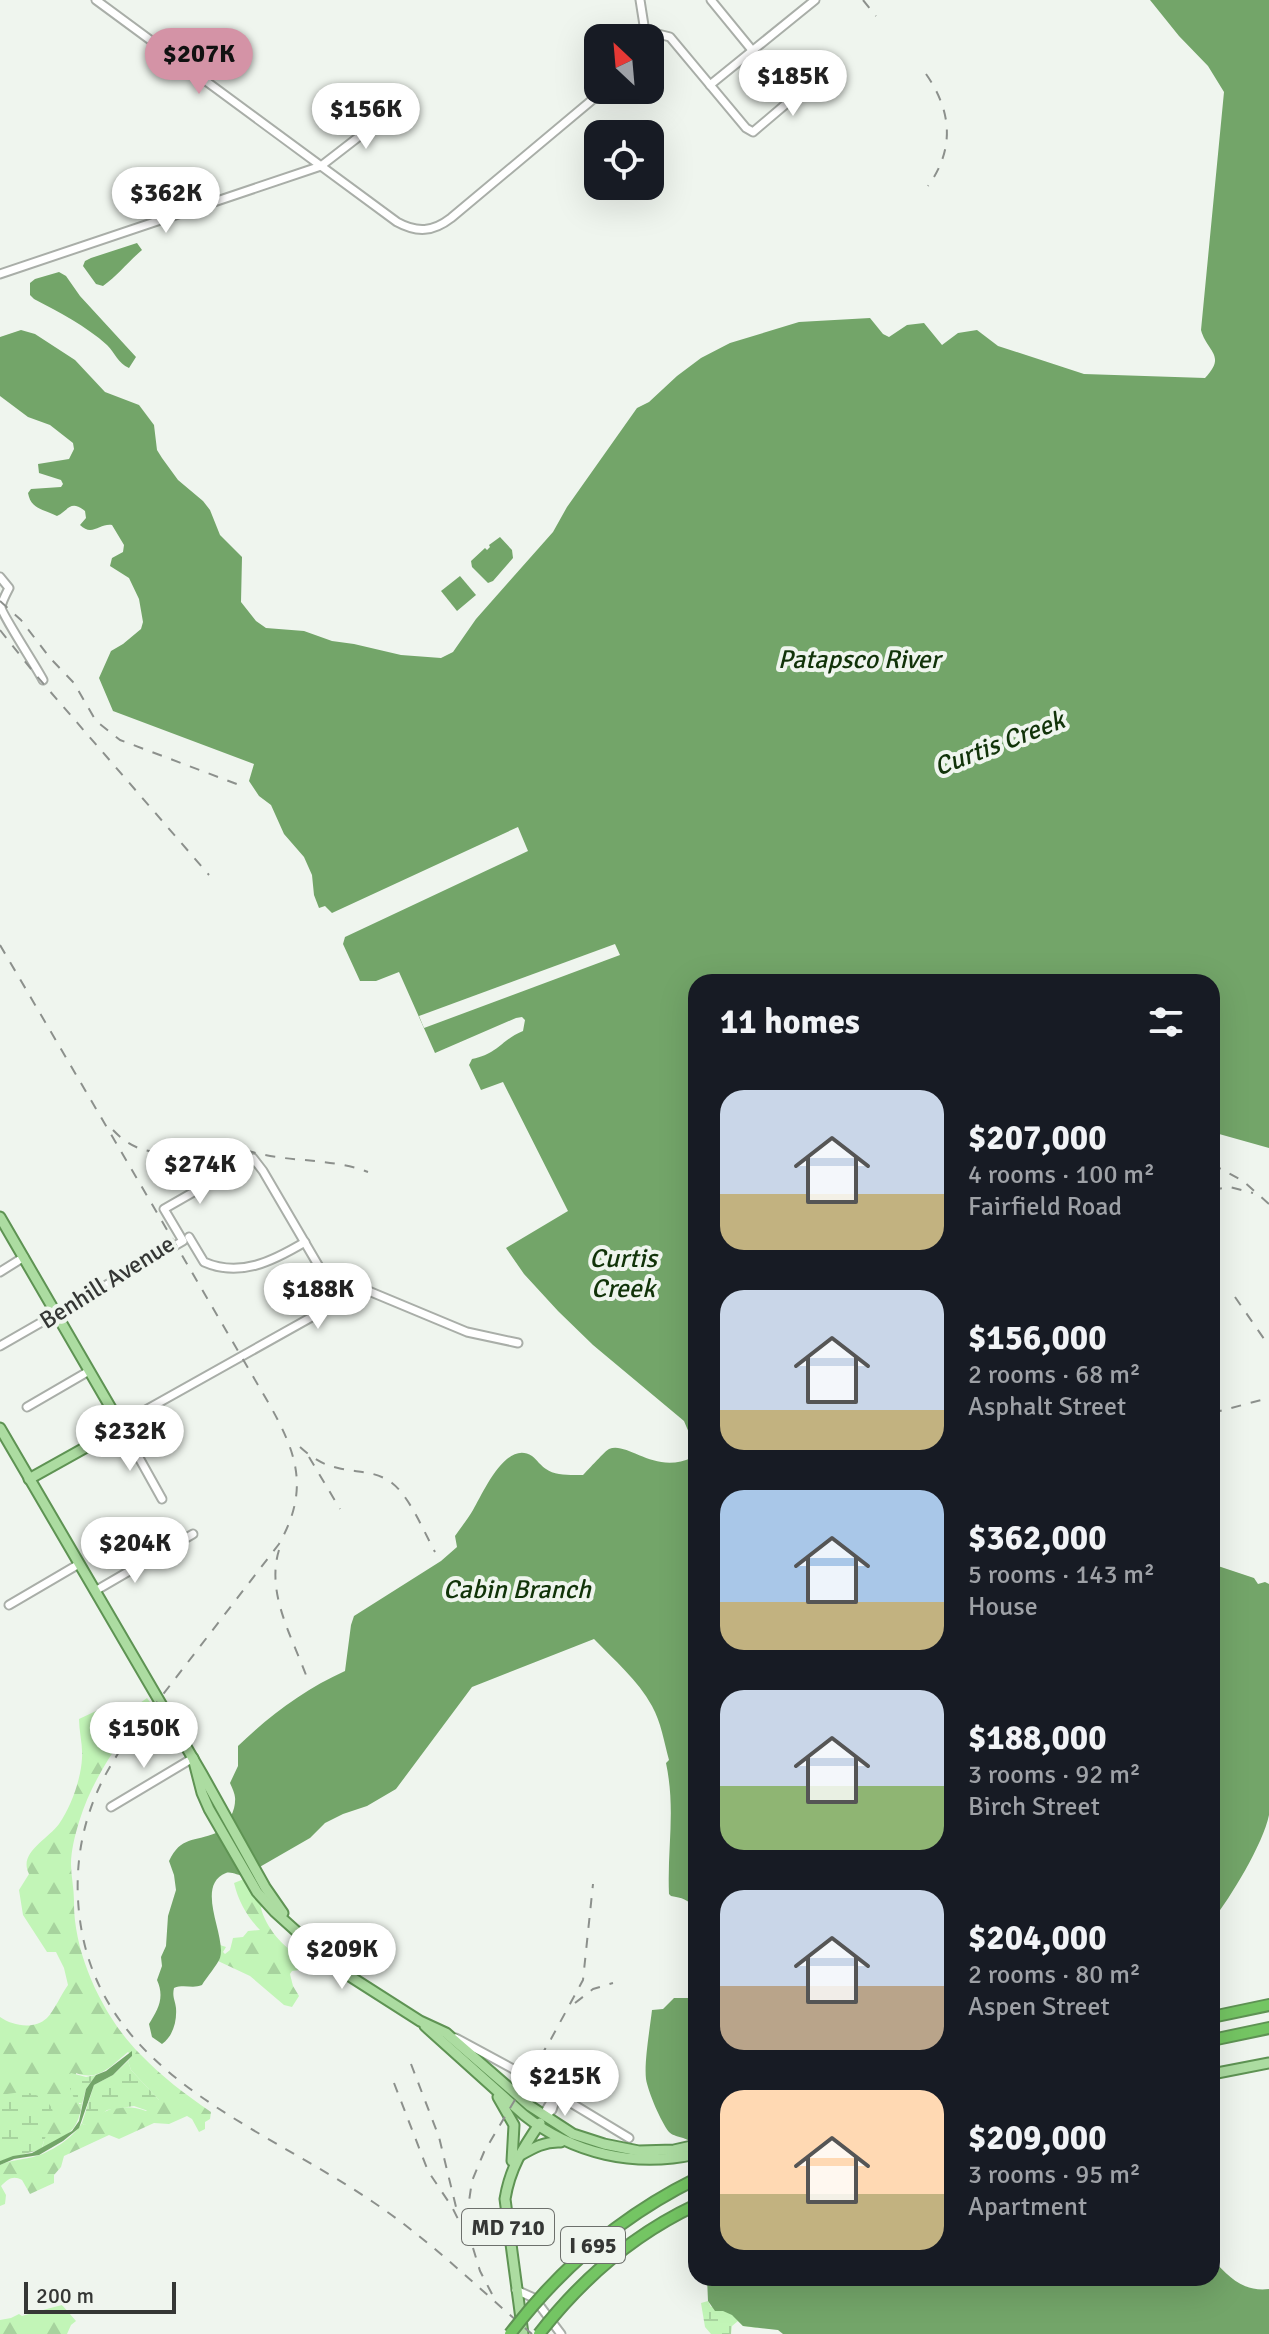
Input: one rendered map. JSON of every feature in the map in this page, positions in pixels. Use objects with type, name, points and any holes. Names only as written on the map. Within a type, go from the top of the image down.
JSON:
[{"type":"highway","points":[[1220,2015],[1269,2005]]},
{"type":"highway","points":[[1220,2038],[1269,2028]]},
{"type":"highway","name":"I 695","points":[[510,2334],[556,2279],[599,2239],[649,2204],[688,2183]]},
{"type":"highway","name":"I 695","points":[[539,2334],[572,2296],[614,2256],[688,2209]]},
{"type":"main road","points":[[0,1219],[121,1428],[29,1479]]},
{"type":"main road","points":[[0,1427],[31,1473],[45,1471]]},
{"type":"main road","points":[[0,1427],[193,1758],[202,1793],[254,1877],[291,1926],[337,1968],[420,2021],[446,2033],[545,2116],[573,2134],[618,2148],[660,2151],[688,2146]]},
{"type":"main road","points":[[420,2021],[538,2127],[569,2143],[601,2155],[627,2159],[688,2156]]},
{"type":"main road","points":[[1220,2072],[1269,2063]]},
{"type":"main road","points":[[486,2081],[514,2125],[512,2170]]},
{"type":"main road","name":"MD 710","points":[[523,2334],[505,2199],[517,2158],[545,2116]]},
{"type":"main road","points":[[517,2158],[547,2143],[569,2143]]},
{"type":"street","points":[[96,0],[404,226],[424,231],[444,224],[587,104]]},
{"type":"street","points":[[640,0],[644,24]]},
{"type":"street","points":[[711,0],[792,99]]},
{"type":"street","points":[[710,85],[815,0]]},
{"type":"street","points":[[664,36],[670,37],[746,128],[753,132],[813,81]]},
{"type":"street","points":[[0,274],[321,166],[392,111]]},
{"type":"street","points":[[0,577],[9,588],[2,603],[2,612],[43,680]]},
{"type":"street","name":"Benhill Avenue","points":[[0,1346],[183,1241],[164,1209],[253,1158],[305,1242]]},
{"type":"street","points":[[189,1237],[204,1262],[239,1269],[265,1264],[305,1242],[335,1294]]},
{"type":"street","points":[[0,1272],[24,1257]]},
{"type":"street","points":[[162,1499],[121,1428],[135,1416],[360,1290],[467,1332],[518,1343]]},
{"type":"street","points":[[27,1407],[89,1371]]},
{"type":"street","points":[[95,1591],[193,1534]]},
{"type":"street","points":[[9,1605],[79,1564]]},
{"type":"street","points":[[111,1807],[193,1758]]},
{"type":"street","points":[[446,2033],[528,2077],[629,2138]]},
{"type":"street","points":[[545,2116],[552,2110],[557,2095]]},
{"type":"street","points":[[516,2290],[534,2298],[561,2334]]},
{"type":"green space","points":[[147,1698],[150,1702],[100,1774],[79,1822],[71,1859],[75,1921],[85,1963],[114,2022],[156,2070],[211,2112],[210,2119],[205,2122],[205,2129],[199,2132],[187,2116],[169,2124],[154,2123],[119,2139],[109,2135],[64,2156],[61,2167],[54,2175],[54,2183],[30,2194],[22,2180],[8,2180],[1,2186],[6,2195],[5,2204],[0,2206],[0,2165],[47,2152],[67,2139],[82,2123],[86,2124],[106,2111],[124,2107],[146,2111],[159,2100],[131,2070],[128,2061],[132,2056],[128,2052],[98,2074],[76,2073],[79,2104],[82,2104],[77,2122],[69,2132],[42,2149],[46,2132],[0,2095],[0,2017],[24,2025],[42,2022],[50,2015],[68,1985],[56,1952],[47,1952],[23,1915],[19,1890],[29,1874],[27,1860],[30,1853],[59,1824],[75,1792],[82,1758],[79,1719],[96,1711],[105,1721],[117,1719]]},
{"type":"green space","points":[[244,1879],[263,1905],[263,1915],[271,1930],[289,1949],[303,1957],[299,1970],[290,1974],[299,1996],[292,2007],[284,2005],[250,1976],[218,1961],[220,1945],[226,1947],[225,1954],[230,1950],[233,1938],[243,1937],[248,1931],[260,1930],[244,1909],[236,1890],[234,1883]]},
{"type":"green space","points":[[128,2061],[131,2070],[161,2106],[154,2113],[134,2106],[107,2110],[84,2125],[82,2123],[94,2085],[113,2075]]},
{"type":"green space","points":[[71,2073],[86,2077],[96,2075],[86,2089],[82,2104],[75,2101],[66,2078]]},
{"type":"green space","points":[[21,2092],[48,2102],[53,2112],[52,2122],[42,2149],[0,2161],[0,2095]]},
{"type":"green space","points":[[728,2295],[757,2328],[743,2326],[738,2321],[732,2326],[731,2334],[711,2334],[705,2327],[701,2303],[708,2301],[711,2307]]},
{"type":"green space","points":[[62,2305],[76,2321],[67,2334],[0,2334],[0,2320]]},
{"type":"water","name":"Patapsco River","points":[[1150,0],[1269,0],[1269,1148],[1220,1134],[1220,974],[688,974],[688,1430],[684,1421],[593,1345],[558,1311],[524,1274],[506,1248],[568,1211],[503,1082],[481,1090],[469,1065],[472,1059],[488,1054],[523,1031],[525,1020],[516,1018],[435,1053],[399,972],[376,981],[360,981],[343,944],[345,937],[528,851],[518,827],[332,913],[325,906],[319,908],[312,875],[304,857],[284,834],[271,805],[259,796],[249,781],[254,764],[113,711],[99,678],[111,651],[141,629],[143,622],[139,599],[129,578],[110,566],[112,558],[123,552],[124,545],[112,525],[88,530],[80,525],[86,518],[85,511],[76,506],[57,516],[32,503],[28,493],[31,489],[61,487],[63,484],[61,480],[39,473],[38,464],[69,459],[74,449],[73,443],[50,425],[28,417],[0,396],[0,337],[21,330],[35,334],[75,360],[105,392],[139,405],[154,425],[157,450],[162,458],[178,480],[203,501],[220,535],[242,557],[241,602],[256,621],[266,628],[304,631],[332,641],[401,655],[441,658],[453,652],[476,619],[553,532],[567,507],[637,408],[649,402],[701,358],[730,343],[799,322],[870,318],[889,337],[907,325],[924,323],[942,345],[958,333],[977,330],[998,346],[1084,374],[1205,378],[1215,359],[1201,330],[1224,92],[1208,66]]},
{"type":"water","points":[[137,243],[142,250],[103,286],[96,284],[83,266],[91,258]]},
{"type":"water","points":[[59,272],[66,276],[80,296],[136,357],[129,368],[90,332],[30,295],[30,283],[35,279]]},
{"type":"water","points":[[500,537],[512,550],[513,558],[488,583],[472,567],[471,561]]},
{"type":"water","points":[[460,576],[476,595],[457,611],[441,591]]},
{"type":"water","name":"Patapsco River","points":[[617,1448],[655,1461],[679,1462],[688,1459],[688,1902],[669,1894],[671,1813],[666,1763],[669,1760],[658,1719],[640,1688],[594,1639],[472,1687],[396,1789],[367,1806],[325,1823],[310,1838],[244,1876],[226,1873],[217,1879],[212,1900],[220,1958],[202,1985],[174,1988],[176,2013],[172,2033],[162,2044],[152,2037],[149,2024],[159,2003],[157,1980],[166,1946],[168,1916],[176,1890],[169,1861],[178,1847],[216,1833],[229,1820],[235,1805],[230,1783],[238,1766],[238,1746],[288,1704],[345,1671],[354,1616],[441,1561],[457,1547],[455,1536],[496,1470],[513,1455],[522,1453],[532,1456],[544,1468],[563,1475],[583,1475],[609,1449]]},
{"type":"water","points":[[1220,1567],[1254,1578],[1258,1584],[1269,1584],[1269,1815],[1260,1840],[1220,1910]]},
{"type":"water","name":"Patapsco River","points":[[674,1998],[688,1998],[688,2140],[669,2132],[655,2107],[646,2079],[652,2010],[663,2009]]},
{"type":"water","points":[[132,2051],[132,2056],[113,2075],[94,2085],[79,2128],[39,2155],[0,2165],[0,2161],[32,2153],[72,2131],[79,2121],[86,2089],[96,2075]]},
{"type":"water","points":[[1220,2267],[1244,2286],[1269,2289],[1269,2334],[783,2334],[778,2330],[743,2326],[732,2315],[715,2311],[708,2301],[707,2286],[1220,2286]]},
{"type":"pier","points":[[615,944],[620,955],[424,1028],[419,1016]]},
{"type":"railway","points":[[863,0],[876,16]]},
{"type":"railway","points":[[926,74],[941,102],[947,130],[943,158],[928,186]]},
{"type":"railway","points":[[0,601],[21,620],[74,683],[96,721],[120,740],[242,786]]},
{"type":"railway","points":[[0,630],[209,875]]},
{"type":"railway","points":[[0,945],[268,1402],[286,1438],[296,1472],[294,1506],[279,1544],[124,1745],[94,1799],[83,1838],[78,1878],[78,1899],[88,1958],[111,2007],[143,2048],[184,2084],[394,2217],[532,2334]]},
{"type":"railway","points":[[113,1130],[127,1142],[155,1152],[229,1147],[368,1172]]},
{"type":"railway","points":[[1220,1168],[1243,1181],[1269,1204]]},
{"type":"railway","points":[[1220,1189],[1230,1187],[1253,1193]]},
{"type":"railway","points":[[1235,1297],[1269,1346]]},
{"type":"railway","points":[[1220,1411],[1269,1398]]},
{"type":"railway","points":[[300,1447],[327,1465],[372,1474],[392,1483],[411,1506],[435,1552]]},
{"type":"railway","points":[[309,1457],[340,1509]]},
{"type":"railway","points":[[279,1550],[276,1566],[278,1597],[306,1675]]},
{"type":"railway","points":[[492,2294],[480,2271],[470,2238],[468,2208],[472,2181],[484,2152],[583,1980],[593,1884]]},
{"type":"railway","points":[[575,2003],[593,1989],[613,1983]]},
{"type":"railway","points":[[411,2064],[439,2137],[456,2207]]},
{"type":"railway","points":[[394,2083],[428,2171],[467,2237]]},
{"type":"water label","name":"Curtis Creek","points":[[999,743]]},
{"type":"water label","name":"Curtis Creek","points":[[623,1273]]},
{"type":"water label","name":"Cabin Branch","points":[[517,1589]]}]
